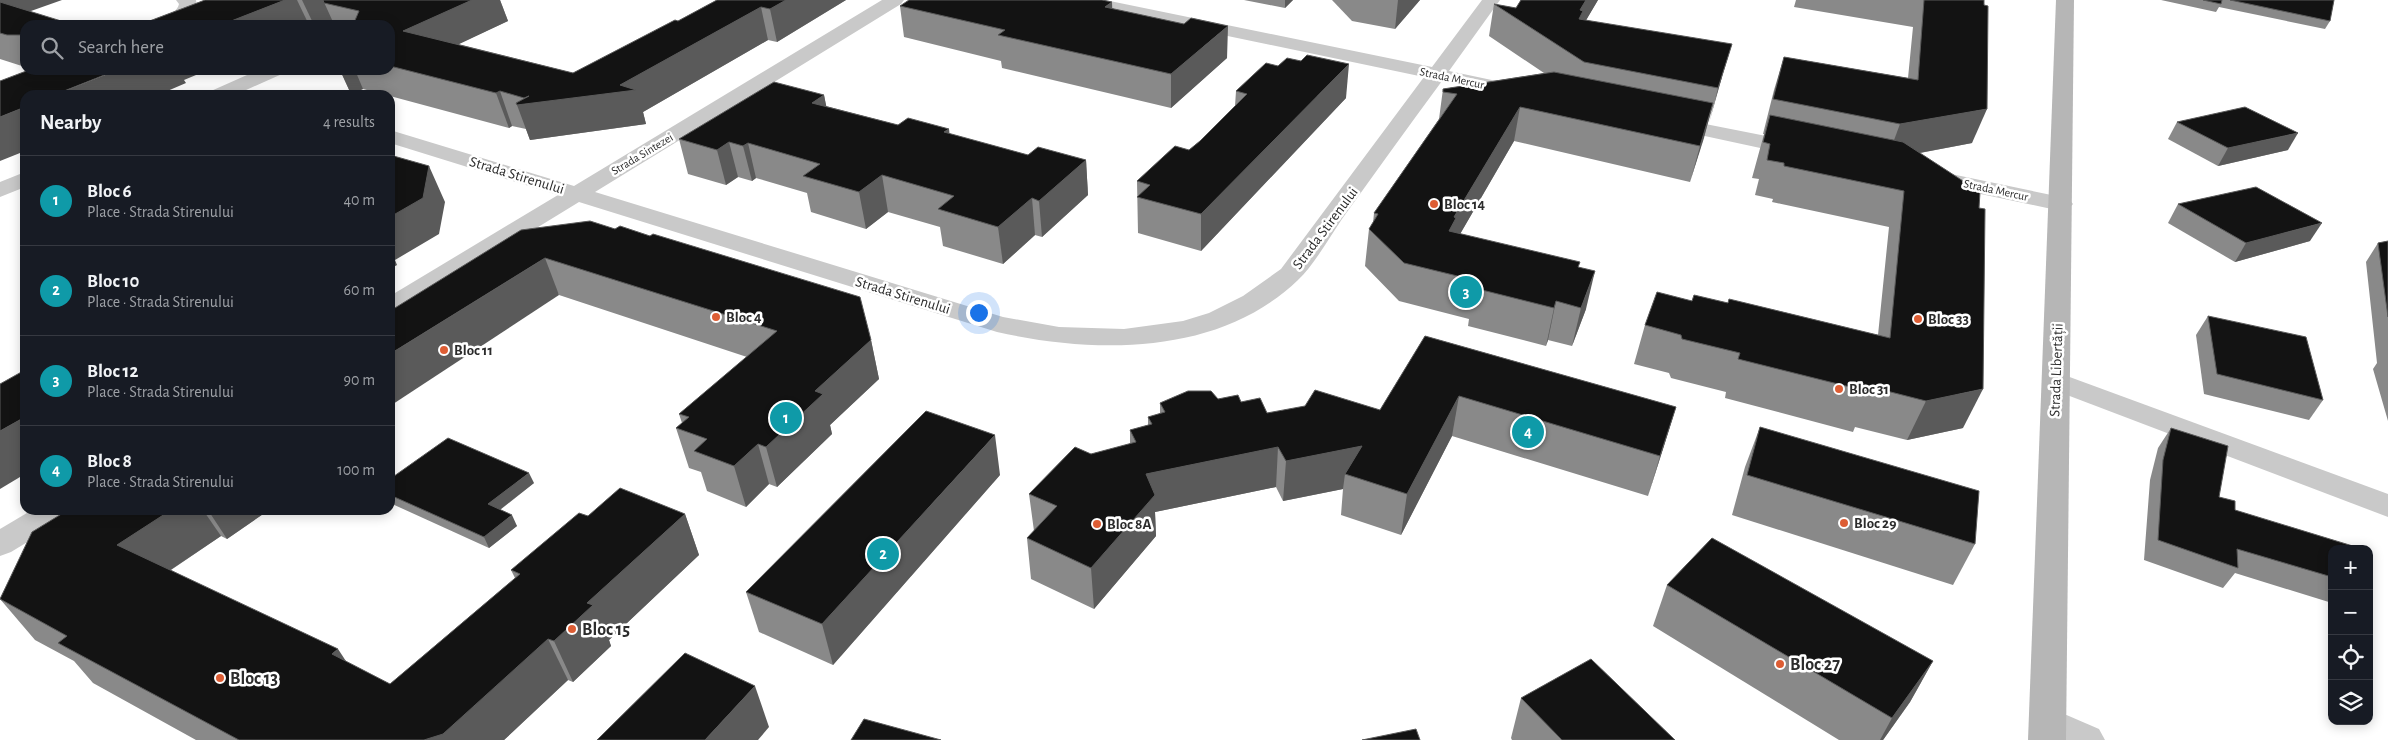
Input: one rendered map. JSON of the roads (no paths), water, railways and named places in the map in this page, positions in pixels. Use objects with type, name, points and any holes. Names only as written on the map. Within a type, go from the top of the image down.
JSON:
[{"type":"main road","name":"Strada Libertății","points":[[2047,731],[2065,0]]},
{"type":"street","points":[[171,20],[180,16],[189,6],[185,0]]},
{"type":"street","name":"Strada Sintezei","points":[[395,304],[894,0]]},
{"type":"street","name":"Strada Mercur","points":[[1079,0],[1542,96]]},
{"type":"street","name":"Strada Stirenului","points":[[395,138],[997,324],[1060,336],[1137,336],[1186,328],[1229,314],[1248,305],[1290,274],[1491,0]]},
{"type":"street","points":[[230,90],[264,75]]},
{"type":"street","points":[[1647,118],[1814,152]]},
{"type":"street","name":"Strada Mercur","points":[[1911,173],[2061,204]]},
{"type":"street","points":[[0,190],[20,181]]},
{"type":"street","points":[[2056,382],[2388,506]]},
{"type":"street","points":[[0,544],[48,515]]},
{"type":"street","points":[[2047,731],[2086,740]]},
{"type":"place","name":"Bloc 14","points":[[1434,204]]},
{"type":"place","name":"Bloc 12","points":[[1466,292]]},
{"type":"place","name":"Bloc 4","points":[[716,317]]},
{"type":"place","name":"Bloc 33","points":[[1918,319]]},
{"type":"place","name":"Bloc 11","points":[[444,350]]},
{"type":"place","name":"Bloc 31","points":[[1839,389]]},
{"type":"place","name":"Bloc 6","points":[[786,418]]},
{"type":"place","name":"Bloc 8","points":[[1528,432]]},
{"type":"place","name":"Bloc 29","points":[[1844,523]]},
{"type":"place","name":"Bloc 8A","points":[[1097,524]]},
{"type":"place","name":"Bloc 10","points":[[883,554]]},
{"type":"place","name":"Bloc 15","points":[[572,629]]},
{"type":"place","name":"Bloc 27","points":[[1780,664]]},
{"type":"place","name":"Bloc 13","points":[[220,678]]}]
